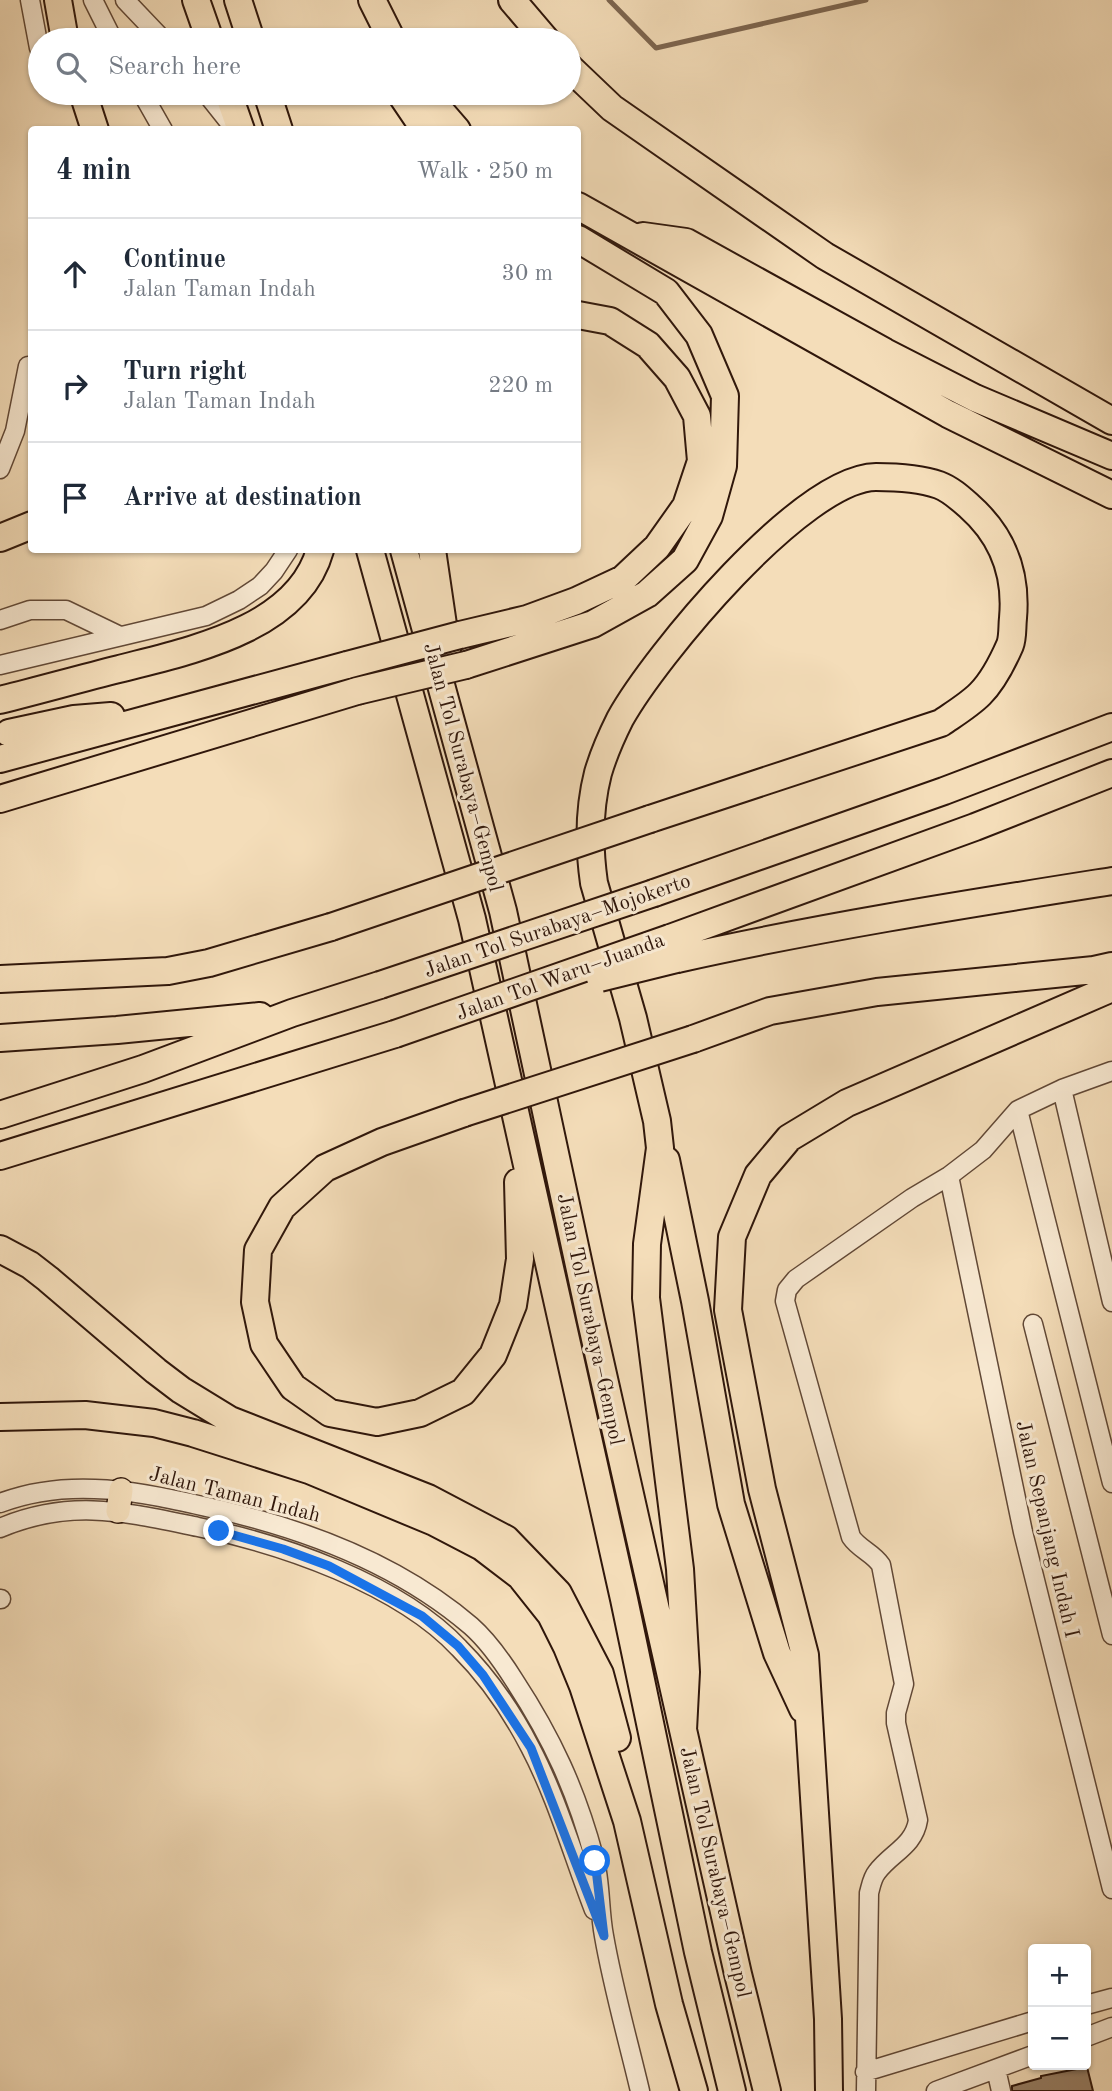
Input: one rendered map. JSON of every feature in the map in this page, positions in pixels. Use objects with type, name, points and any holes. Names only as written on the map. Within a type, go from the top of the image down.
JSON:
[{"type":"highway","points":[[58,0],[63,28]]},
{"type":"highway","points":[[197,0],[206,28]]},
{"type":"highway","points":[[238,0],[247,28]]},
{"type":"highway","points":[[356,0],[368,28]]},
{"type":"highway","points":[[372,0],[386,28]]},
{"type":"highway","points":[[512,0],[536,28]]},
{"type":"highway","points":[[581,78],[612,108],[825,256],[1112,421]]},
{"type":"highway","points":[[87,105],[94,126]]},
{"type":"highway","points":[[231,105],[237,126]]},
{"type":"highway","points":[[271,105],[278,126]]},
{"type":"highway","points":[[408,105],[422,126]]},
{"type":"highway","points":[[435,105],[454,126]]},
{"type":"highway","points":[[581,208],[948,414],[1112,495]]},
{"type":"highway","points":[[631,235],[687,242],[885,352],[975,398],[1112,456]]},
{"type":"highway","points":[[0,799],[357,691],[466,665],[593,624],[647,594],[685,559],[709,516],[723,466],[724,396],[699,335],[666,292],[581,241]]},
{"type":"highway","points":[[0,759],[527,619],[576,601],[623,579],[657,547],[686,506],[701,461],[697,416],[677,378],[648,345],[610,321],[581,316]]},
{"type":"highway","points":[[0,979],[168,971],[209,963],[331,927],[650,819],[942,723],[980,695],[1011,642],[1015,594],[1011,573],[998,538],[979,515],[941,485],[919,480],[873,477],[849,482],[820,498],[778,532],[704,608],[654,667],[620,720],[598,773],[591,816],[591,861],[598,901],[633,1018],[657,1121],[695,1301],[731,1504],[777,1653],[810,1723]]},
{"type":"highway","points":[[0,538],[28,527]]},
{"type":"highway","points":[[0,700],[200,648],[250,628],[289,600],[316,564],[319,553]]},
{"type":"highway","name":"Jalan Tol Surabaya–Gempol","points":[[371,553],[472,919],[624,1599],[698,1952],[732,2091]]},
{"type":"highway","name":"Jalan Tol Surabaya–Gempol","points":[[405,553],[503,911],[594,1335],[738,1974],[767,2091]]},
{"type":"highway","points":[[432,553],[461,755]]},
{"type":"highway","points":[[9,733],[74,719],[178,710]]},
{"type":"highway","name":"Jalan Tol Surabaya–Mojokerto","points":[[0,1115],[143,1069],[292,1013],[654,893],[944,792],[1112,727]]},
{"type":"highway","points":[[0,815],[147,755]]},
{"type":"highway","name":"Jalan Tol Waru–Juanda","points":[[0,1156],[673,948],[1112,773]]},
{"type":"highway","points":[[673,948],[731,947],[1112,881]]},
{"type":"highway","points":[[503,1066],[519,1186],[520,1259],[513,1305],[493,1355],[464,1392],[420,1413],[377,1422],[330,1413],[293,1387],[264,1344],[255,1302],[258,1250],[282,1207],[325,1168],[382,1142],[464,1113],[693,1039],[770,1011],[877,992],[1066,973],[1112,965]]},
{"type":"highway","points":[[829,2091],[828,2019],[805,1655],[762,1489],[728,1310],[732,1237],[758,1175],[789,1138],[847,1103],[1112,988]]},
{"type":"highway","points":[[0,1038],[292,1013]]},
{"type":"highway","points":[[657,1121],[660,1148],[647,1244],[646,1298],[680,1569],[686,1672],[683,1730]]},
{"type":"highway","points":[[0,1249],[30,1265],[156,1371],[202,1404],[230,1420],[428,1498],[506,1539],[558,1593],[600,1674],[641,1825],[663,1922],[658,1954]]},
{"type":"highway","points":[[0,1417],[85,1415],[154,1423],[193,1433],[309,1470],[434,1522],[482,1547],[520,1576],[551,1615],[583,1686],[627,1821],[669,2004],[694,2091]]},
{"type":"street","points":[[30,0],[35,28]]},
{"type":"street","points":[[93,0],[107,28]]},
{"type":"street","points":[[125,0],[152,28]]},
{"type":"street","points":[[149,105],[161,126]]},
{"type":"street","points":[[216,105],[235,126]]},
{"type":"street","points":[[0,469],[15,431],[27,366]]},
{"type":"street","points":[[0,665],[206,616],[260,586],[286,553]]},
{"type":"street","points":[[0,620],[30,610],[66,610],[120,636]]},
{"type":"street","points":[[866,2091],[869,1893],[877,1871],[910,1841],[918,1820],[896,1723],[904,1684],[881,1565],[876,1557],[856,1544],[851,1537],[785,1301],[787,1290],[807,1271],[912,1198],[949,1176],[983,1150],[1018,1110],[1062,1088],[1112,1071]]},
{"type":"street","points":[[1062,1088],[1112,1301]]},
{"type":"street","points":[[1018,1110],[1112,1483]]},
{"type":"street","name":"Jalan Sepanjang Indah I","points":[[949,1176],[1023,1532],[1112,1889]]},
{"type":"street","points":[[1033,1324],[1112,1635]]},
{"type":"street","name":"Jalan Taman Indah","points":[[0,1503],[42,1490],[69,1487],[283,1549],[329,1566],[422,1616],[458,1646],[483,1675],[531,1748],[604,1936],[640,2091]]},
{"type":"street","name":"Jalan Taman Indah","points":[[0,1528],[34,1516],[120,1501]]},
{"type":"street","points":[[1091,2004],[1112,1998]]},
{"type":"street","points":[[865,2072],[1028,2023]]},
{"type":"street","points":[[1091,2034],[1112,2027]]},
{"type":"street","points":[[936,2091],[1028,2058]]},
{"type":"street","points":[[996,2069],[1001,2091]]},
{"type":"building","points":[[1088,2070],[1093,2091],[1012,2091],[1012,2086],[1041,2076]]},
{"type":"waterway","points":[[609,0],[656,48],[866,0]]},
{"type":"route","points":[[219,1531],[283,1549],[329,1566],[422,1616],[458,1646],[483,1675],[531,1748],[604,1936],[595,1861]]}]
